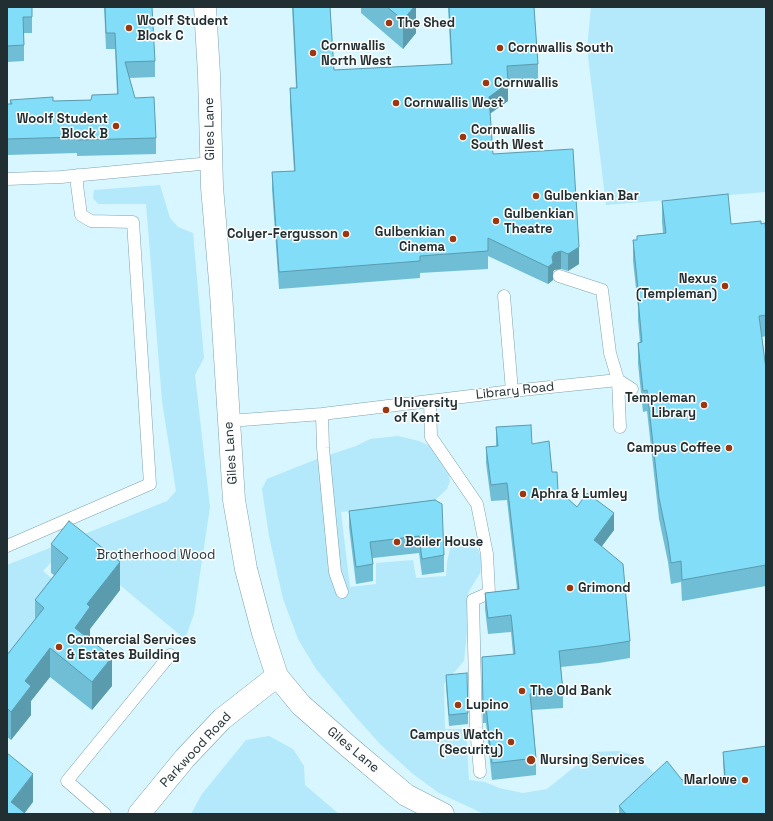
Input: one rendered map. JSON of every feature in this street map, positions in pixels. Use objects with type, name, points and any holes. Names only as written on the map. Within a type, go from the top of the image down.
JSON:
[{"type":"street","name":"Giles Lane","points":[[205,7],[209,60],[212,187],[234,500],[241,547],[263,633],[277,676],[300,704],[406,795],[443,814]]},
{"type":"street","name":"Parkwood Road","points":[[139,814],[185,758],[222,719],[277,676]]},
{"type":"lane","points":[[7,179],[78,176],[211,163]]},
{"type":"lane","points":[[7,546],[150,484],[133,222],[91,221],[81,215],[77,185],[78,176]]},
{"type":"lane","points":[[559,276],[602,290],[610,352],[618,380],[620,427]]},
{"type":"lane","points":[[504,296],[512,390]]},
{"type":"lane","points":[[618,380],[632,389]]},
{"type":"lane","name":"Library Road","points":[[229,422],[322,414],[512,390],[618,380]]},
{"type":"lane","points":[[430,401],[431,437],[476,504],[487,554],[490,592],[473,600],[476,728],[480,772]]},
{"type":"lane","points":[[322,414],[335,572],[342,592]]},
{"type":"lane","points":[[105,814],[67,781],[170,655]]},
{"type":"green space","points":[[591,7],[766,7],[766,192],[606,205],[587,48]]},
{"type":"green space","name":"Brotherhood Wood","points":[[160,185],[170,218],[178,227],[193,233],[204,358],[195,375],[210,507],[194,614],[185,639],[69,543],[43,571],[62,587],[7,667],[7,565],[167,501],[176,491],[162,401],[146,204],[98,204],[93,198],[94,190]]},
{"type":"green space","points":[[398,436],[419,441],[430,446],[448,470],[450,481],[447,489],[433,502],[341,512],[350,587],[376,584],[376,563],[413,560],[416,578],[446,576],[450,549],[456,543],[466,542],[478,549],[482,560],[480,573],[468,593],[467,631],[464,661],[444,684],[445,729],[466,729],[469,780],[485,782],[499,788],[523,793],[547,789],[593,752],[619,751],[636,756],[655,774],[614,814],[484,814],[439,793],[413,774],[380,744],[316,669],[298,639],[283,599],[269,536],[262,489],[267,479],[317,459],[356,446],[370,439]]},
{"type":"green space","points":[[269,736],[293,749],[304,766],[305,785],[339,814],[191,814],[202,794],[246,740]]},
{"type":"building","points":[[7,7],[32,7],[32,17],[23,17],[24,45],[7,46]]},
{"type":"building","points":[[105,7],[152,7],[155,61],[125,62],[135,98],[154,97],[156,138],[77,140],[77,137],[7,139],[7,104],[12,104],[10,100],[53,97],[53,101],[91,100],[92,95],[118,94],[115,33],[106,33]]},
{"type":"building","points":[[293,7],[330,7],[334,70],[452,64],[449,7],[534,7],[538,64],[507,66],[508,83],[489,97],[493,154],[573,149],[579,247],[568,254],[561,251],[554,253],[552,257],[553,263],[548,267],[488,238],[488,251],[420,256],[420,261],[279,272],[272,172],[295,171],[290,88],[297,88]]},
{"type":"building","points":[[387,7],[414,7],[403,20]]},
{"type":"building","name":"Templeman Library","points":[[728,194],[731,224],[761,221],[761,224],[765,223],[766,315],[759,316],[766,369],[766,565],[682,580],[681,561],[671,563],[659,498],[647,390],[643,391],[638,343],[642,342],[633,240],[637,240],[637,236],[666,233],[662,201]]},
{"type":"building","points":[[531,425],[532,444],[549,441],[552,472],[557,472],[558,490],[577,507],[587,493],[614,513],[594,540],[623,564],[630,641],[559,651],[563,691],[530,694],[536,758],[492,763],[486,706],[483,706],[482,657],[515,654],[511,615],[488,618],[485,593],[519,589],[507,483],[491,485],[486,447],[498,446],[496,427]]},
{"type":"building","name":"Boiler House","points":[[435,500],[442,504],[444,555],[422,559],[419,536],[370,542],[373,564],[356,567],[349,511]]},
{"type":"building","points":[[69,521],[120,562],[87,604],[90,607],[75,628],[112,657],[92,682],[50,648],[25,681],[31,686],[11,712],[7,708],[7,655],[44,608],[35,600],[68,558],[51,544]]},
{"type":"building","name":"Lupino","points":[[467,673],[468,713],[449,715],[446,675]]},
{"type":"building","name":"Marlowe","points":[[766,746],[766,814],[626,814],[619,806],[667,761],[682,780],[725,776],[723,752]]},
{"type":"building","points":[[7,753],[33,774],[11,802],[26,814],[7,814]]},
{"type":"place","name":"The Shed","points":[[389,23]]},
{"type":"place","name":"Woolf Student Block C","points":[[129,28]]},
{"type":"place","name":"Cornwallis South","points":[[500,48]]},
{"type":"place","name":"Cornwallis North West","points":[[313,53]]},
{"type":"place","name":"Cornwallis","points":[[486,83]]},
{"type":"place","name":"Cornwallis West","points":[[396,103]]},
{"type":"place","name":"Woolf Student Block B","points":[[116,126]]},
{"type":"place","name":"Cornwallis South West","points":[[463,137]]},
{"type":"place","name":"Gulbenkian Bar","points":[[536,196]]},
{"type":"place","name":"Gulbenkian Theatre","points":[[496,221]]},
{"type":"place","name":"Colyer-Fergusson","points":[[346,234]]},
{"type":"place","name":"Gulbenkian Cinema","points":[[453,239]]},
{"type":"place","name":"Nexus (Templeman)","points":[[725,286]]},
{"type":"place","name":"Templeman Library","points":[[704,405]]},
{"type":"place","name":"University of Kent","points":[[386,410]]},
{"type":"place","name":"Campus Coffee","points":[[729,448]]},
{"type":"place","name":"Aphra & Lumley","points":[[523,494]]},
{"type":"place","name":"Boiler House","points":[[397,542]]},
{"type":"place","name":"Grimond","points":[[570,588]]},
{"type":"place","name":"Commercial Services & Estates Building","points":[[59,647]]},
{"type":"place","name":"The Old Bank","points":[[522,691]]},
{"type":"place","name":"Lupino","points":[[458,705]]},
{"type":"place","name":"Campus Watch (Security)","points":[[511,742]]},
{"type":"place","name":"Nursing Services","points":[[531,760]]},
{"type":"place","name":"Marlowe","points":[[745,780]]}]
